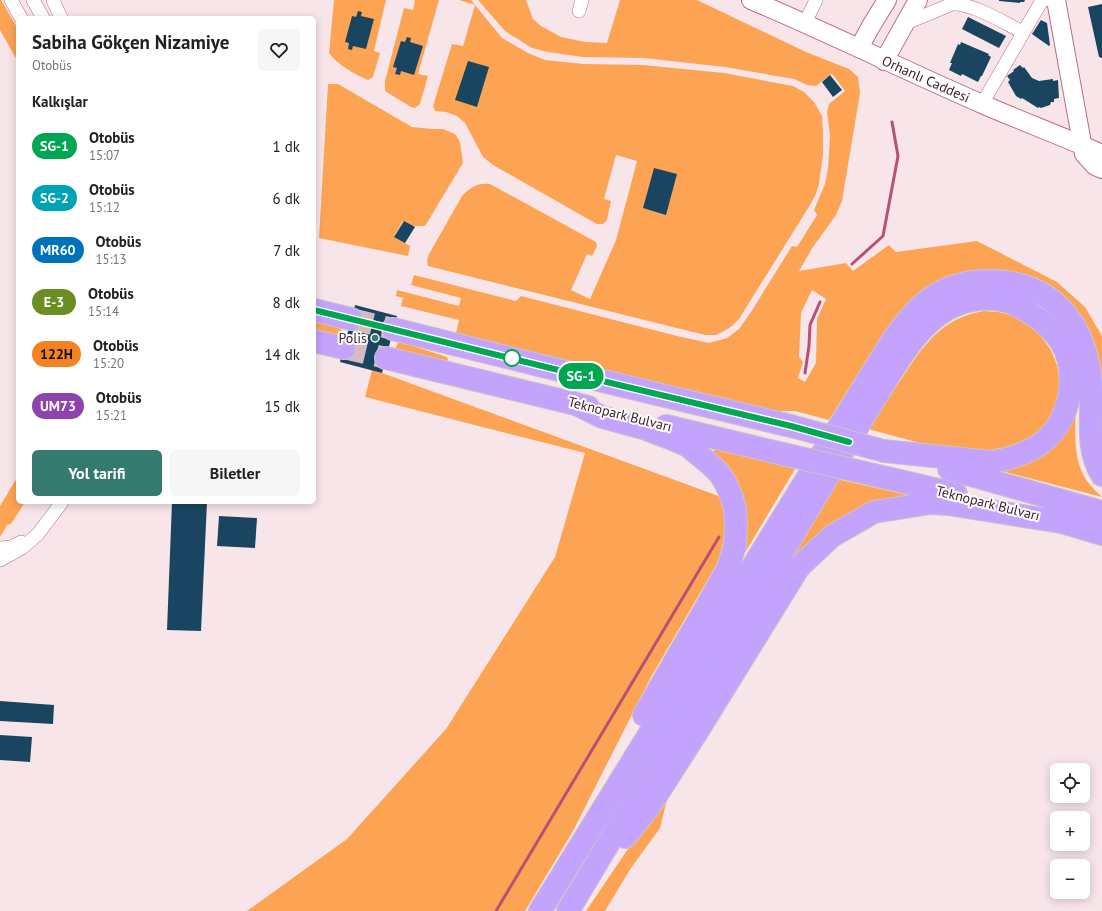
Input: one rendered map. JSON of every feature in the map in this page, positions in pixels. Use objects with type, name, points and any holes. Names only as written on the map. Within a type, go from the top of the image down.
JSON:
[{"type":"highway","points":[[542,909],[888,347],[903,325],[926,301],[948,288],[974,282],[991,281],[1028,287],[1039,292],[1058,305],[1075,327],[1082,342],[1091,373],[1090,439],[1095,461],[1102,475]]},
{"type":"highway","points":[[394,329],[791,426],[884,451],[990,462],[1007,460],[1021,456],[1045,441],[1054,430],[1061,419],[1069,395],[1071,383],[1070,368],[1066,354],[1054,332],[1046,324],[1023,309],[999,300],[972,300],[955,305],[940,314],[919,333],[899,361],[861,421],[568,910]]},
{"type":"highway","points":[[316,310],[351,319]]},
{"type":"highway","points":[[316,341],[344,348]]},
{"type":"highway","name":"Teknopark Bulvarı","points":[[386,358],[783,454],[975,498],[1102,534]]},
{"type":"highway","points":[[542,909],[629,742],[728,568],[735,545],[735,510],[731,495],[726,484],[712,465],[688,446],[678,441],[640,427],[602,417],[574,403]]},
{"type":"highway","name":"Teknopark Bulvarı","points":[[884,451],[1102,512]]},
{"type":"highway","points":[[568,910],[649,807],[799,567],[832,536],[874,512],[930,503],[948,504],[1061,522]]},
{"type":"street","points":[[11,0],[20,16]]},
{"type":"street","points":[[33,0],[42,16]]},
{"type":"street","points":[[53,0],[60,16]]},
{"type":"street","name":"Orhanlı Caddesi","points":[[751,0],[982,104],[1082,145]]},
{"type":"street","points":[[805,23],[816,0]]},
{"type":"street","points":[[859,48],[886,0]]},
{"type":"street","points":[[884,61],[918,0]]},
{"type":"street","points":[[982,104],[1041,2],[1045,0]]},
{"type":"street","points":[[1056,0],[1084,154],[1100,163]]},
{"type":"street","points":[[904,24],[950,2],[968,6],[1023,32]]},
{"type":"street","points":[[0,560],[22,548],[38,534],[60,504]]},
{"type":"street","points":[[0,548],[11,547],[38,534]]},
{"type":"street","points":[[0,554],[16,548],[38,534]]},
{"type":"shaded area","points":[[1,0],[16,26],[16,58],[0,30]]},
{"type":"shaded area","points":[[334,0],[386,0],[374,51],[380,53],[373,77],[368,80],[347,69],[329,53]]},
{"type":"shaded area","points":[[415,0],[439,0],[418,74],[428,76],[420,104],[415,108],[385,91],[385,81],[404,8],[413,10]]},
{"type":"shaded area","points":[[459,0],[471,0],[502,38],[528,53],[545,60],[583,64],[643,65],[724,73],[793,86],[804,92],[814,102],[822,116],[823,131],[823,154],[819,184],[816,194],[739,319],[732,326],[716,335],[705,335],[428,266],[428,256],[462,196],[474,186],[490,184],[596,242],[597,246],[592,256],[587,254],[571,290],[590,299],[616,240],[637,161],[616,155],[604,199],[611,201],[607,220],[603,224],[597,224],[493,165],[483,157],[465,123],[457,116],[446,112],[435,111],[433,106],[452,44],[463,46],[475,5]]},
{"type":"shaded area","points":[[478,0],[526,0],[533,19],[541,26],[561,37],[585,42],[607,43],[620,0],[697,0],[806,52],[849,69],[858,77],[860,93],[842,201],[836,215],[813,247],[799,271],[846,263],[853,271],[889,245],[896,252],[977,241],[1057,282],[1085,307],[1102,336],[1102,402],[1044,288],[902,310],[880,339],[829,420],[795,411],[774,411],[724,400],[721,398],[589,368],[456,333],[459,320],[401,306],[403,298],[396,296],[397,290],[459,306],[461,298],[411,285],[414,275],[516,301],[521,296],[709,343],[727,338],[739,329],[792,246],[797,247],[817,215],[814,210],[825,184],[828,168],[830,136],[827,112],[829,104],[845,91],[833,75],[831,74],[816,86],[807,85],[794,79],[725,67],[644,58],[583,57],[532,48],[505,31]],"holes":[[[812,290],[826,299],[817,319],[816,363],[805,382],[798,378],[803,362],[799,357],[801,313]]]},
{"type":"shaded area","points":[[328,84],[338,84],[412,127],[443,129],[455,134],[460,142],[463,163],[425,226],[412,226],[403,221],[394,236],[410,246],[408,256],[319,238]]},
{"type":"shaded area","points":[[984,311],[1011,315],[1035,330],[1051,350],[1057,365],[1061,385],[1055,410],[1038,434],[1006,452],[946,450],[868,429],[926,344],[945,327],[956,320]]},
{"type":"shaded area","points":[[316,322],[327,323],[336,326],[342,331],[343,335],[341,338],[316,331]]},
{"type":"shaded area","points":[[401,342],[447,357],[448,360],[446,362],[396,351],[395,349],[398,343]]},
{"type":"shaded area","points":[[372,370],[724,498],[726,531],[718,562],[651,677],[573,831],[525,911],[247,911],[347,839],[446,729],[555,557],[585,453],[365,397]]},
{"type":"shaded area","points":[[1077,392],[1075,438],[1078,461],[1087,481],[1102,497],[994,469],[1007,465]]},
{"type":"shaded area","points":[[718,449],[795,469],[731,576],[741,545],[708,453]]},
{"type":"shaded area","points":[[832,478],[908,495],[908,501],[781,574]]},
{"type":"shaded area","points":[[16,479],[16,504],[24,504],[11,524],[7,525],[0,537],[0,506]]},
{"type":"shaded area","points":[[670,787],[660,828],[631,868],[605,911],[586,911]]},
{"type":"building","points":[[999,0],[1025,0],[1024,2],[1020,3]]},
{"type":"building","points":[[1102,4],[1101,58],[1099,57],[1088,7]]},
{"type":"building","points":[[358,11],[362,12],[361,16],[374,19],[366,49],[353,46],[352,50],[348,49],[349,43],[345,42],[352,16],[356,17]]},
{"type":"building","points":[[968,17],[1006,36],[999,48],[962,29]]},
{"type":"building","points":[[1041,20],[1047,23],[1049,46],[1032,34]]},
{"type":"building","points":[[407,37],[411,38],[410,42],[423,46],[414,75],[401,71],[400,75],[395,74],[397,68],[393,67],[401,41],[405,42]]},
{"type":"building","points":[[961,42],[989,54],[988,55],[991,57],[978,82],[962,74],[961,76],[949,70],[952,63],[950,63],[958,44],[960,45]]},
{"type":"building","points":[[468,61],[489,67],[477,107],[455,100]]},
{"type":"building","points":[[1020,65],[1023,68],[1024,67],[1032,78],[1039,81],[1053,79],[1053,81],[1058,80],[1059,98],[1054,99],[1054,102],[1051,102],[1050,105],[1038,108],[1016,96],[1008,82],[1010,80],[1007,76]]},
{"type":"building","points":[[830,75],[842,90],[833,97],[822,82]]},
{"type":"building","points":[[654,168],[677,174],[666,215],[643,208]]},
{"type":"building","points":[[404,221],[415,227],[405,243],[394,237]]},
{"type":"building","points":[[355,305],[397,316],[382,373],[340,362]]},
{"type":"building","points":[[172,504],[207,504],[201,631],[167,630]]},
{"type":"building","points":[[219,516],[257,518],[255,548],[217,546]]},
{"type":"building","points":[[0,701],[54,705],[53,724],[0,721]]},
{"type":"building","points":[[0,735],[32,737],[30,762],[0,760]]},
{"type":"waterway","points":[[852,264],[883,236],[898,156],[892,122]]},
{"type":"waterway","points":[[805,373],[810,325],[820,302]]},
{"type":"waterway","points":[[496,911],[719,537]]},
{"type":"tunnel","points":[[351,319],[393,329]]},
{"type":"tunnel","points":[[344,348],[386,358]]},
{"type":"bus line","name":"SG-1","points":[[316,310],[791,426],[849,442]]},
{"type":"place","name":"Polis","points":[[375,338]]}]
